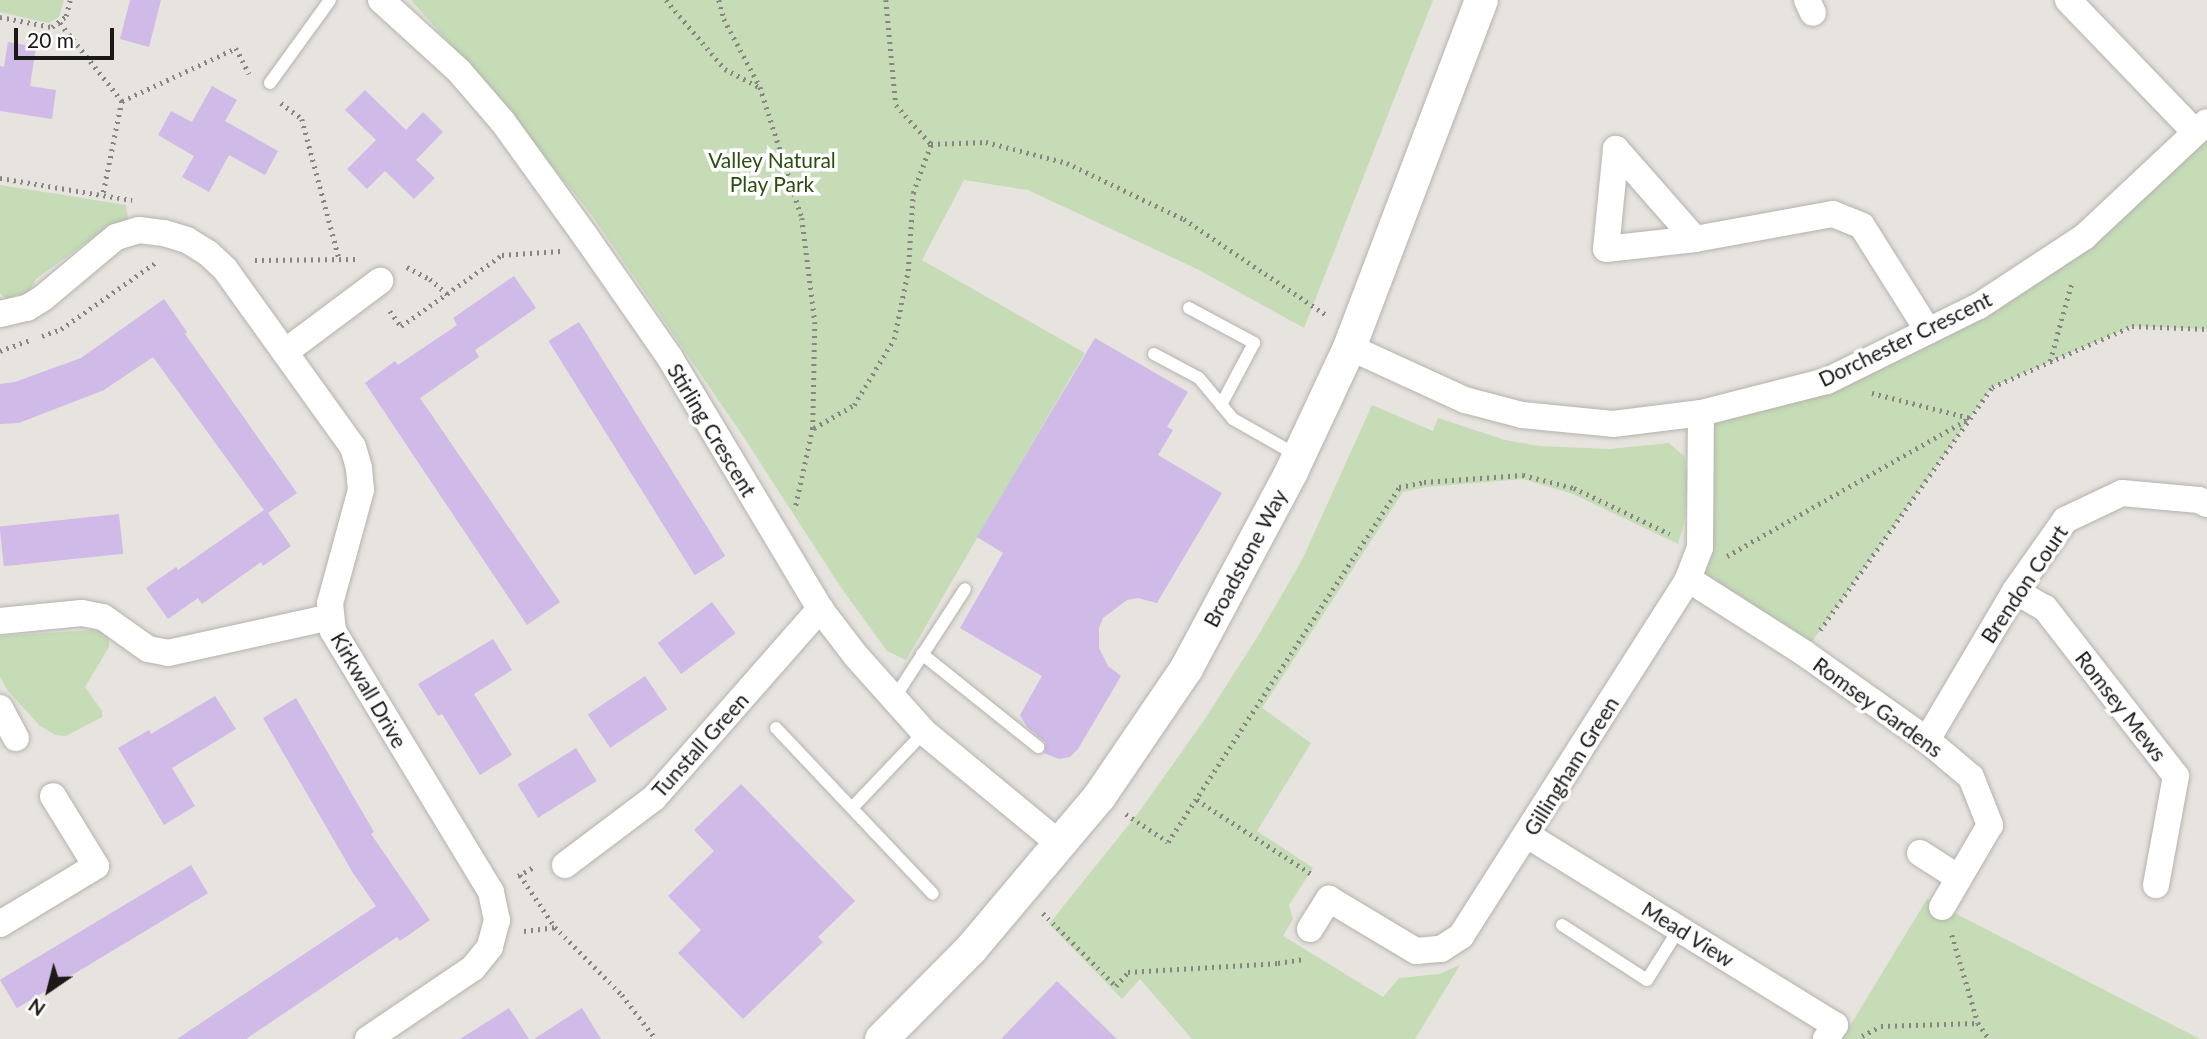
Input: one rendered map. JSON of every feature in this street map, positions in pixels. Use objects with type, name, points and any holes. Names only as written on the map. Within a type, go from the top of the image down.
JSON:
[{"type":"street","name":"Stirling Crescent","points":[[381,0],[459,71],[503,122],[670,358],[820,609],[893,700],[925,732],[1060,844]]},
{"type":"street","name":"Broadstone Way","points":[[881,1039],[971,948],[1100,796],[1186,668],[1236,579],[1352,341],[1481,0]]},
{"type":"street","points":[[2068,0],[2201,127]]},
{"type":"street","name":"Dorchester Crescent","points":[[1352,341],[1465,400],[1522,415],[1613,424],[1701,413],[1826,382],[1979,306],[2084,237],[2201,127]]},
{"type":"street","points":[[1695,239],[1833,214],[1862,226],[1928,331]]},
{"type":"street","points":[[0,314],[27,308],[43,298],[116,237],[139,230]]},
{"type":"street","name":"Kirkwall Drive","points":[[139,230],[164,233],[187,240],[208,253],[225,269],[353,447],[361,490],[333,589],[330,617],[340,645],[491,892],[497,920],[495,933],[483,958],[380,1036]]},
{"type":"street","points":[[285,352],[380,273]]},
{"type":"street","name":"Gillingham Green","points":[[1329,899],[1405,947],[1416,951],[1441,949],[1461,936],[1688,579],[1700,548],[1701,413]]},
{"type":"street","name":"Brendon Court","points":[[1927,740],[2015,591],[2065,520],[2122,493],[2199,500],[2207,504]]},
{"type":"street","name":"Romsey Gardens","points":[[1688,579],[1804,653],[1927,740],[1971,777],[1990,825],[1942,907]]},
{"type":"street","name":"Romsey Mews","points":[[2015,591],[2045,608],[2176,776],[2156,885]]},
{"type":"street","name":"Tunstall Green","points":[[565,865],[654,798],[820,609]]},
{"type":"street","points":[[0,621],[82,613],[103,617],[148,649],[168,653],[330,617]]},
{"type":"street","points":[[0,708],[16,738]]},
{"type":"street","points":[[0,924],[96,866],[53,796]]},
{"type":"street","name":"Mead View","points":[[1527,835],[1835,1025],[1826,1039]]},
{"type":"street","points":[[1920,853],[1959,878]]},
{"type":"street","points":[[1310,929],[1329,899]]},
{"type":"lane","points":[[270,83],[330,0]]},
{"type":"lane","points":[[1189,308],[1254,343],[1221,405]]},
{"type":"lane","points":[[1154,354],[1199,378],[1233,419],[1298,456]]},
{"type":"lane","points":[[893,700],[965,589]]},
{"type":"lane","points":[[922,654],[1038,747]]},
{"type":"lane","points":[[776,728],[933,894]]},
{"type":"lane","points":[[852,808],[925,732]]},
{"type":"lane","points":[[1562,925],[1647,980],[1679,929]]},
{"type":"path","points":[[0,17],[47,27],[60,23],[66,16],[71,0]]},
{"type":"path","points":[[666,0],[725,69],[760,87]]},
{"type":"path","points":[[719,0],[724,19],[760,87],[802,218],[815,322],[813,429],[785,552]]},
{"type":"path","points":[[886,0],[896,105],[931,144]]},
{"type":"path","points":[[60,23],[122,102],[103,195]]},
{"type":"path","points":[[122,102],[236,48],[254,83]]},
{"type":"path","points":[[274,98],[302,119],[339,258]]},
{"type":"path","points":[[931,144],[986,142],[1067,163],[1184,219],[1352,341]]},
{"type":"path","points":[[813,429],[854,405],[894,339],[908,271],[914,193],[931,144]]},
{"type":"path","points":[[0,178],[142,201],[139,230]]},
{"type":"path","points":[[380,273],[401,326],[502,255],[565,251],[586,237]]},
{"type":"path","points":[[2050,361],[2084,237]]},
{"type":"path","points":[[0,351],[61,329],[187,240]]},
{"type":"path","points":[[225,269],[238,260],[339,258],[380,273],[429,279],[447,294]]},
{"type":"path","points":[[1804,653],[1992,387],[2132,326],[2207,329]]},
{"type":"path","points":[[1826,382],[1970,418]]},
{"type":"path","points":[[1688,579],[1970,418]]},
{"type":"path","points":[[1100,796],[1168,842],[1399,487],[1423,482],[1523,475],[1574,488],[1700,548]]},
{"type":"path","points":[[1197,800],[1311,871],[1329,899]]},
{"type":"path","points":[[491,892],[535,866],[565,865]]},
{"type":"path","points":[[520,875],[555,927],[622,995],[656,1039]]},
{"type":"path","points":[[1020,890],[1116,986],[1128,972],[1278,963],[1317,956],[1310,929]]},
{"type":"path","points":[[1942,907],[1978,1023],[1989,1039]]},
{"type":"path","points":[[1862,1036],[1881,1026],[1978,1023]]},
{"type":"green space","points":[[0,0],[64,0],[59,17],[48,23],[0,12]]},
{"type":"green space","name":"Valley Natural Play Park","points":[[411,0],[1433,0],[1304,328],[1197,269],[1028,190],[964,180],[922,260],[1085,353],[906,660],[887,651],[840,586],[743,436],[591,214],[483,81]]},
{"type":"green space","points":[[2207,122],[2207,329],[2132,326],[1992,387],[1804,653],[1688,579],[1701,413],[1827,381],[1979,306]]},
{"type":"green space","points":[[0,185],[126,205],[128,219],[102,231],[36,279],[30,291],[6,299],[0,293]]},
{"type":"green space","points":[[1372,405],[1433,431],[1438,418],[1505,440],[1539,446],[1609,449],[1669,443],[1684,456],[1688,478],[1684,524],[1678,544],[1573,494],[1523,479],[1426,487],[1403,492],[1262,708],[1311,743],[1257,831],[1313,868],[1289,905],[1293,919],[1283,936],[1383,997],[1399,978],[1439,974],[1460,965],[1415,1039],[1192,1039],[1140,979],[1122,999],[1049,924],[1139,812],[1205,719],[1258,636],[1302,560]]},
{"type":"green space","points":[[91,630],[101,632],[109,639],[109,647],[85,687],[102,711],[102,717],[66,736],[56,735],[40,726],[8,691],[0,677],[0,636]]},
{"type":"green space","points":[[1927,899],[2200,1039],[1842,1039]]},
{"type":"building","points":[[130,0],[161,0],[149,47],[120,39]]},
{"type":"building","points":[[8,42],[36,47],[30,86],[56,90],[52,119],[0,111],[0,66],[4,67]]},
{"type":"building","points":[[212,86],[237,100],[225,121],[278,151],[265,175],[229,155],[209,192],[182,177],[194,156],[158,135],[171,111],[192,122]]},
{"type":"building","points":[[365,90],[406,130],[423,112],[443,132],[416,160],[435,178],[414,199],[385,171],[367,189],[347,169],[376,140],[345,110]]},
{"type":"building","points":[[514,276],[536,308],[475,350],[479,357],[420,398],[560,602],[527,625],[365,383],[395,361],[398,365],[457,325],[453,318]]},
{"type":"building","points":[[164,299],[187,332],[185,334],[297,493],[268,513],[291,546],[263,566],[261,562],[202,604],[198,598],[168,619],[146,588],[176,567],[178,570],[264,510],[153,357],[104,390],[19,423],[0,424],[0,384],[15,382],[81,358]]},
{"type":"building","points":[[579,322],[725,556],[695,575],[548,341]]},
{"type":"building","points":[[1095,338],[1188,392],[1167,427],[1173,430],[1158,455],[1222,493],[1157,603],[1138,598],[1127,600],[1103,618],[1099,628],[1099,648],[1108,666],[1121,676],[1078,749],[1070,757],[1059,759],[1044,753],[1046,743],[1027,727],[1020,715],[1042,676],[960,628],[1003,553],[977,537]]},
{"type":"building","points":[[119,514],[123,554],[4,566],[0,527]]},
{"type":"building","points":[[712,602],[735,633],[681,674],[658,643]]},
{"type":"building","points":[[493,639],[512,670],[474,694],[512,755],[480,775],[442,714],[438,716],[418,684]]},
{"type":"building","points":[[645,676],[667,709],[610,748],[588,715]]},
{"type":"building","points":[[215,696],[236,729],[172,768],[195,806],[164,825],[118,748],[149,730],[151,734]]},
{"type":"building","points":[[296,698],[374,832],[371,834],[430,920],[400,941],[397,937],[246,1039],[177,1039],[376,906],[353,873],[263,718]]},
{"type":"building","points":[[576,748],[597,781],[538,818],[517,785]]},
{"type":"building","points":[[741,784],[855,901],[818,937],[823,942],[743,1019],[678,953],[701,930],[668,896],[714,851],[694,830]]},
{"type":"building","points":[[191,865],[208,893],[17,1008],[0,980]]},
{"type":"building","points":[[1057,981],[1117,1039],[1001,1039]]},
{"type":"building","points":[[509,1008],[529,1039],[460,1039]]},
{"type":"building","points":[[582,1008],[601,1039],[534,1039]]}]
